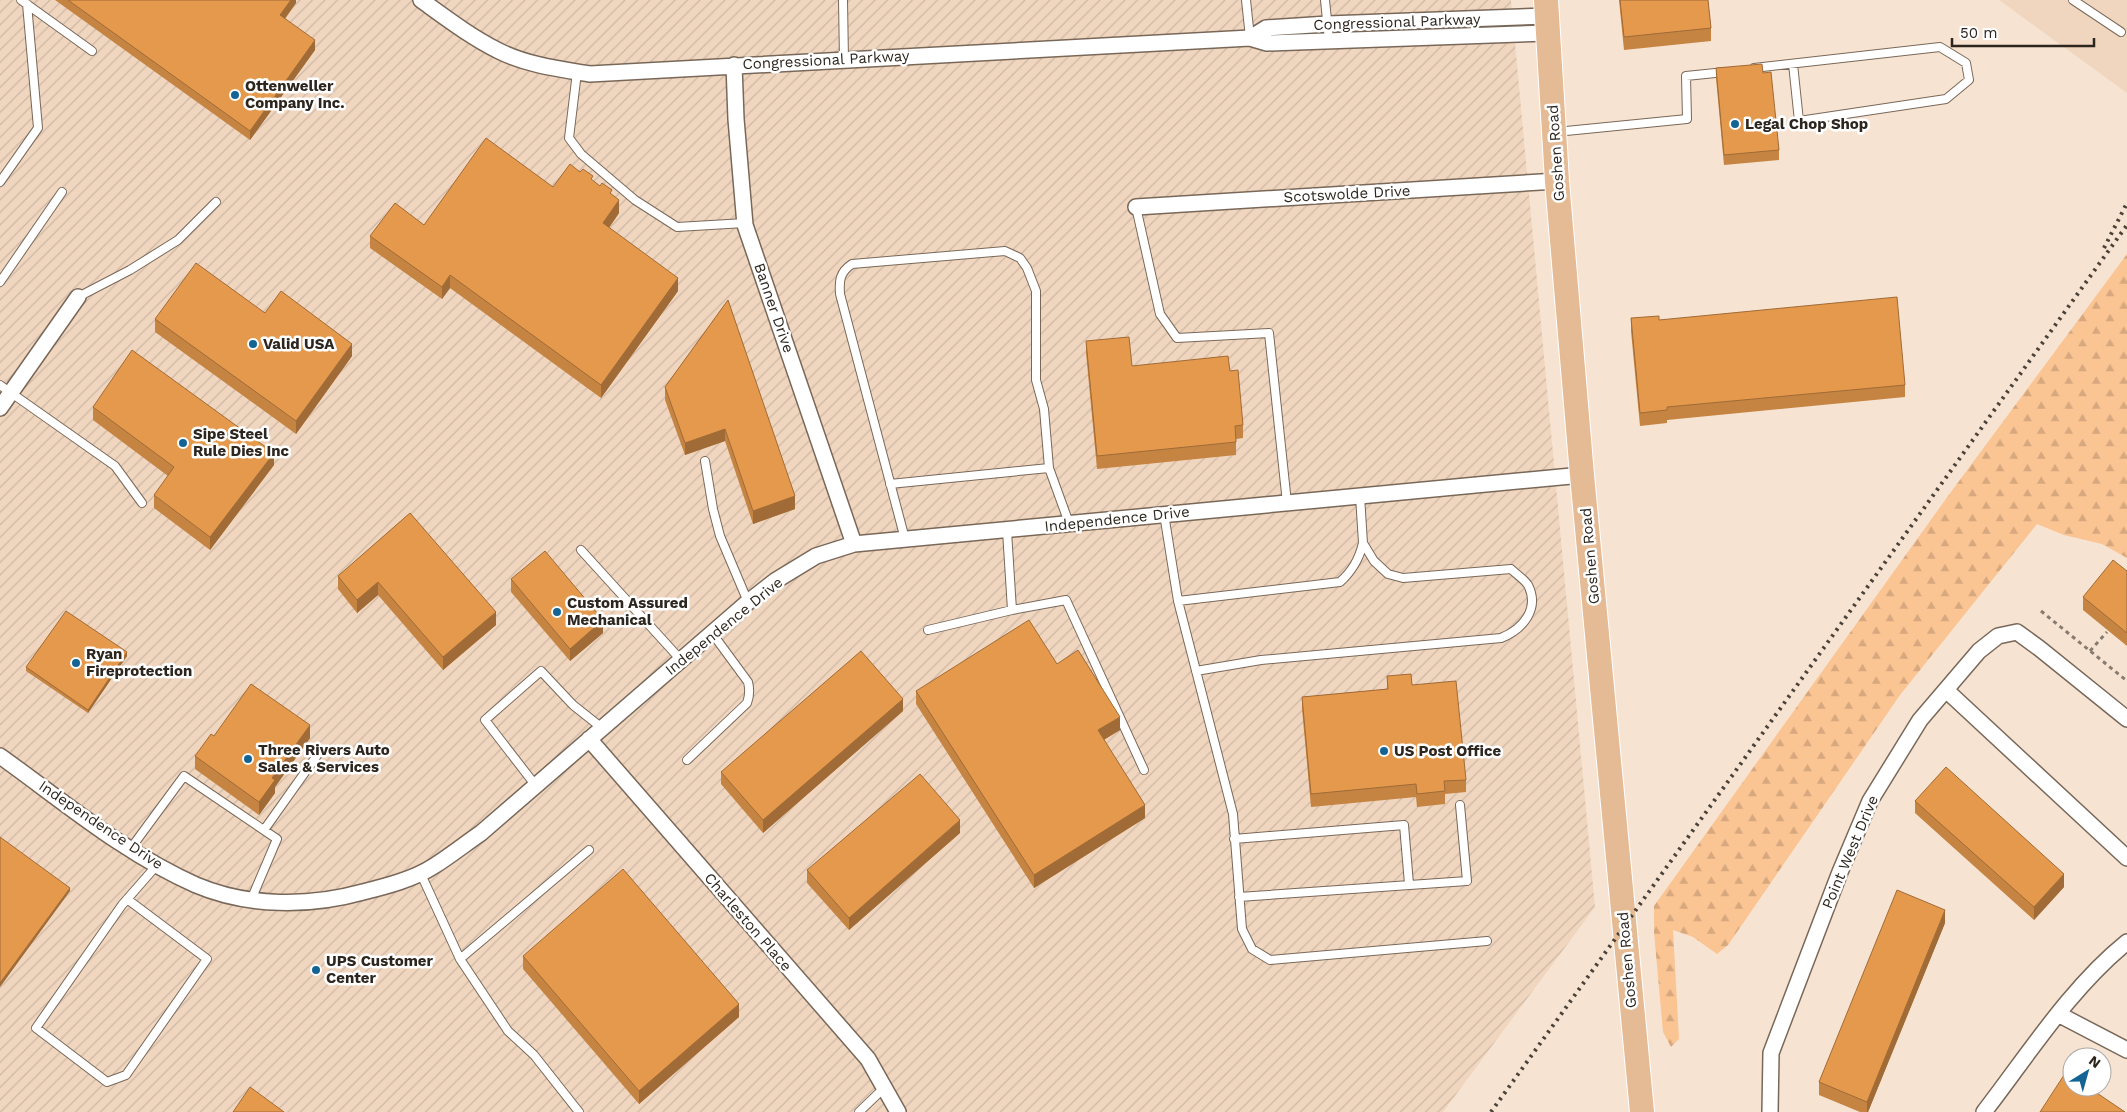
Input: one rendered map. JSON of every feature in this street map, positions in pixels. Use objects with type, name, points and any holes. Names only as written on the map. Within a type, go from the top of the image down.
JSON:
[{"type":"main road","name":"Goshen Road","points":[[1547,16],[1557,181],[1582,475],[1642,1112]]},
{"type":"street","name":"Congressional Parkway","points":[[421,0],[500,52],[523,61],[590,74],[1250,38],[1267,43],[1330,40],[1547,16]]},
{"type":"street","name":"Congressional Parkway","points":[[1250,38],[1266,28],[1547,16]]},
{"type":"street","name":"Banner Drive","points":[[734,65],[736,119],[745,223],[854,544]]},
{"type":"street","name":"Scotswolde Drive","points":[[1136,206],[1557,181]]},
{"type":"street","points":[[0,408],[6,389],[78,297]]},
{"type":"street","name":"Independence Drive","points":[[0,756],[131,848],[157,865],[197,885],[251,900],[287,903],[329,900],[389,885],[433,867],[481,833],[748,602],[775,581],[816,556],[854,544],[1582,475]]},
{"type":"street","name":"Point West Drive","points":[[1770,1112],[1771,1053],[1840,872],[1870,801],[1920,720],[1946,690],[1986,646],[1998,636],[2016,632],[2039,648],[2127,719]]},
{"type":"street","points":[[1946,690],[2127,858]]},
{"type":"street","name":"Charleston Place","points":[[589,739],[868,1059],[898,1112]]},
{"type":"street","points":[[1984,1112],[2074,994],[2107,958],[2127,942]]},
{"type":"street","points":[[2058,1014],[2127,1050]]},
{"type":"lane","points":[[843,0],[844,60]]},
{"type":"lane","points":[[1246,0],[1250,38]]},
{"type":"lane","points":[[1325,0],[1330,40]]},
{"type":"lane","points":[[2073,0],[2121,32]]},
{"type":"lane","points":[[24,2],[92,51]]},
{"type":"lane","points":[[0,182],[38,128],[24,2]]},
{"type":"lane","points":[[1744,70],[1793,64],[1940,47],[1966,63],[1969,80],[1946,99],[1799,121],[1793,64]]},
{"type":"lane","points":[[1554,132],[1687,118],[1686,76],[1734,71]]},
{"type":"lane","points":[[577,72],[569,138],[581,154],[635,200],[677,226],[745,223]]},
{"type":"lane","points":[[0,282],[62,192]]},
{"type":"lane","points":[[78,297],[130,270],[178,240],[216,202]]},
{"type":"lane","points":[[1136,206],[1160,314],[1177,338],[1269,333],[1287,503]]},
{"type":"lane","points":[[905,539],[840,294],[839,280],[844,269],[852,264],[1005,251],[1020,258],[1028,268],[1036,291],[1036,380],[1044,409],[1049,468],[1068,524]]},
{"type":"lane","points":[[6,389],[115,466],[142,503]]},
{"type":"lane","points":[[705,461],[713,509],[720,536],[748,602]]},
{"type":"lane","points":[[890,484],[1049,468]]},
{"type":"lane","points":[[1178,601],[1340,582],[1350,572],[1360,556],[1363,544],[1360,496]]},
{"type":"lane","points":[[1164,514],[1178,601],[1232,814],[1242,929],[1252,949],[1270,960],[1487,941]]},
{"type":"lane","points":[[1007,531],[1012,610]]},
{"type":"lane","points":[[1196,671],[1261,660],[1501,638],[1515,632],[1528,618],[1533,603],[1527,584],[1510,569],[1403,578],[1388,574],[1374,561],[1363,544]]},
{"type":"lane","points":[[581,550],[681,660]]},
{"type":"lane","points":[[928,630],[1012,610],[1066,600],[1144,770]]},
{"type":"lane","points":[[687,760],[747,703],[750,690],[748,682],[712,633]]},
{"type":"lane","points":[[536,786],[485,720],[541,672],[573,705],[602,728]]},
{"type":"lane","points":[[264,830],[318,754]]},
{"type":"lane","points":[[131,848],[184,776],[277,839],[251,900]]},
{"type":"lane","points":[[1239,897],[1467,881],[1460,805]]},
{"type":"lane","points":[[1234,840],[1404,826],[1409,884]]},
{"type":"lane","points":[[460,959],[588,850]]},
{"type":"lane","points":[[127,899],[207,959],[126,1075],[107,1082],[36,1028],[58,994],[127,899],[157,865]]},
{"type":"lane","points":[[420,872],[460,959],[508,1031],[534,1055],[579,1112]]},
{"type":"lane","points":[[859,1112],[884,1088]]},
{"type":"path","points":[[2041,611],[2127,681]]},
{"type":"path","points":[[2090,651],[2107,632]]},
{"type":"shaded area","points":[[0,0],[1511,0],[1595,907],[1443,1112],[0,1112]]},
{"type":"shaded area","points":[[1999,0],[2127,0],[2127,93]]},
{"type":"green space","points":[[2127,254],[2127,558],[2102,544],[2064,535],[2037,524],[1900,695],[1728,945],[1717,954],[1693,937],[1673,930],[1679,1039],[1671,1047],[1663,1032],[1654,932],[1654,906],[1948,496]]},
{"type":"building","name":"Ottenweller Company Inc.","points":[[68,0],[291,0],[280,15],[315,40],[250,131]]},
{"type":"building","points":[[1620,0],[1708,0],[1711,28],[1624,37]]},
{"type":"building","points":[[1762,64],[1763,73],[1771,72],[1779,150],[1724,155],[1716,68]]},
{"type":"building","points":[[486,138],[553,187],[570,164],[580,172],[583,169],[593,176],[591,179],[600,186],[602,183],[612,190],[610,193],[619,200],[603,223],[678,278],[601,385],[450,275],[442,287],[370,236],[395,203],[424,225]]},
{"type":"building","name":"Valid USA","points":[[196,263],[265,313],[281,291],[352,344],[296,421],[155,319]]},
{"type":"building","points":[[1897,297],[1905,385],[1667,407],[1667,410],[1640,413],[1631,318],[1659,316],[1659,320]]},
{"type":"building","points":[[728,300],[795,496],[753,511],[725,429],[685,443],[665,387]]},
{"type":"building","points":[[1129,337],[1132,366],[1228,356],[1230,371],[1238,370],[1243,425],[1235,426],[1236,442],[1097,456],[1086,341]]},
{"type":"building","name":"Sipe Steel Rule Dies Inc","points":[[132,350],[274,453],[210,537],[154,495],[174,467],[93,407]]},
{"type":"building","points":[[410,513],[496,612],[443,657],[378,582],[357,600],[338,576]]},
{"type":"building","name":"Custom Assured Mechanical","points":[[545,551],[603,620],[570,649],[511,579]]},
{"type":"building","points":[[2113,560],[2127,571],[2127,633],[2083,597]]},
{"type":"building","name":"Ryan Fireprotection","points":[[66,611],[127,652],[88,710],[26,667]]},
{"type":"building","points":[[1029,620],[1057,664],[1078,650],[1120,717],[1098,730],[1145,805],[1034,875],[916,691]]},
{"type":"building","points":[[861,651],[903,699],[763,820],[721,772]]},
{"type":"building","name":"US Post Office","points":[[1411,674],[1412,685],[1456,681],[1466,780],[1444,781],[1445,791],[1417,794],[1416,784],[1311,794],[1302,697],[1388,689],[1387,676]]},
{"type":"building","name":"Three Rivers Auto Sales & Services","points":[[251,684],[310,725],[272,778],[275,780],[259,802],[195,756],[211,734],[214,736]]},
{"type":"building","points":[[1946,767],[2064,874],[2034,907],[1915,801]]},
{"type":"building","points":[[920,774],[960,820],[849,918],[807,870]]},
{"type":"building","points":[[0,837],[70,888],[0,983]]},
{"type":"building","points":[[623,869],[739,1004],[639,1091],[523,956]]},
{"type":"building","points":[[1897,890],[1945,910],[1867,1102],[1819,1082]]},
{"type":"building","points":[[2062,1078],[2062,1097],[2103,1097],[2125,1112],[2040,1112]]},
{"type":"building","points":[[250,1087],[284,1112],[233,1112]]},
{"type":"railway","points":[[2104,248],[2127,203]]},
{"type":"railway","points":[[1491,1112],[2127,225]]},
{"type":"place","name":"Ottenweller Company Inc.","points":[[235,95]]},
{"type":"place","name":"Legal Chop Shop","points":[[1735,124]]},
{"type":"place","name":"Valid USA","points":[[253,344]]},
{"type":"place","name":"Sipe Steel Rule Dies Inc","points":[[183,443]]},
{"type":"place","name":"Custom Assured Mechanical","points":[[557,612]]},
{"type":"place","name":"Ryan Fireprotection","points":[[76,663]]},
{"type":"place","name":"US Post Office","points":[[1384,751]]},
{"type":"place","name":"Three Rivers Auto Sales & Services","points":[[248,759]]},
{"type":"place","name":"UPS Customer Center","points":[[316,970]]}]
